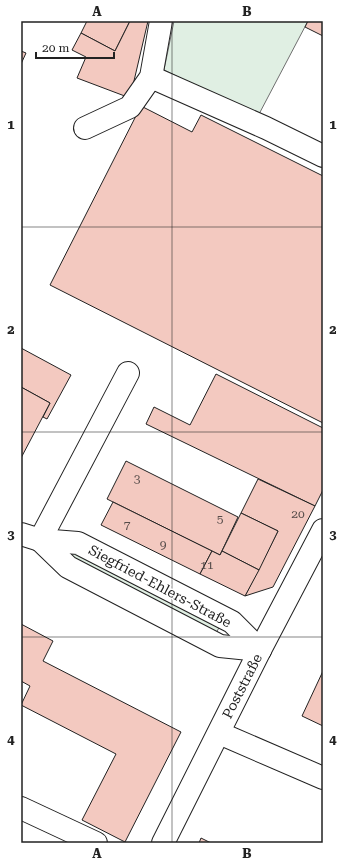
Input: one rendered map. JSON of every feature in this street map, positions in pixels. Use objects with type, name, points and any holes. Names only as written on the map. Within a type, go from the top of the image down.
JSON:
[{"type":"street","points":[[85,128],[130,107],[151,77],[161,21]]},
{"type":"street","points":[[151,77],[266,128],[323,156]]},
{"type":"street","name":"Siegfried-Ehlers-Straße","points":[[128,373],[30,537],[78,543],[232,622],[260,650]]},
{"type":"street","name":"Poststraße","points":[[163,843],[260,650],[323,530]]},
{"type":"street","points":[[219,733],[323,778]]},
{"type":"street","points":[[21,808],[96,843]]},
{"type":"green space","points":[[174,21],[308,21],[258,116],[164,70]]},
{"type":"green space","points":[[73,552],[221,624],[215,635],[70,557]]},
{"type":"building","points":[[87,21],[130,21],[115,51],[81,33]]},
{"type":"building","points":[[130,21],[148,21],[130,98],[77,78],[86,57],[72,50],[81,33],[115,51]]},
{"type":"building","points":[[308,21],[323,21],[323,36],[305,27]]},
{"type":"building","points":[[21,51],[26,53],[21,64]]},
{"type":"building","points":[[141,106],[192,132],[201,115],[323,176],[323,423],[50,285]]},
{"type":"building","points":[[21,348],[71,375],[47,419],[43,417],[50,403],[21,387]]},
{"type":"building","points":[[216,374],[323,428],[323,490],[315,506],[146,424],[154,407],[190,425]]},
{"type":"building","points":[[21,387],[50,403],[21,458]]},
{"type":"building","points":[[126,461],[238,517],[220,555],[107,499]]},
{"type":"building","points":[[258,479],[315,506],[273,587],[245,596],[278,531],[241,513]]},
{"type":"building","points":[[113,502],[212,551],[200,574],[101,525]]},
{"type":"building","points":[[241,513],[278,531],[259,570],[222,551]]},
{"type":"building","points":[[212,551],[220,555],[222,551],[259,570],[245,596],[200,574]]},
{"type":"building","points":[[21,624],[53,641],[43,661],[181,732],[125,842],[82,820],[116,754],[21,705],[30,686],[21,681]]},
{"type":"building","points":[[323,671],[323,726],[302,716]]},
{"type":"building","points":[[201,838],[211,843],[199,843]]}]
